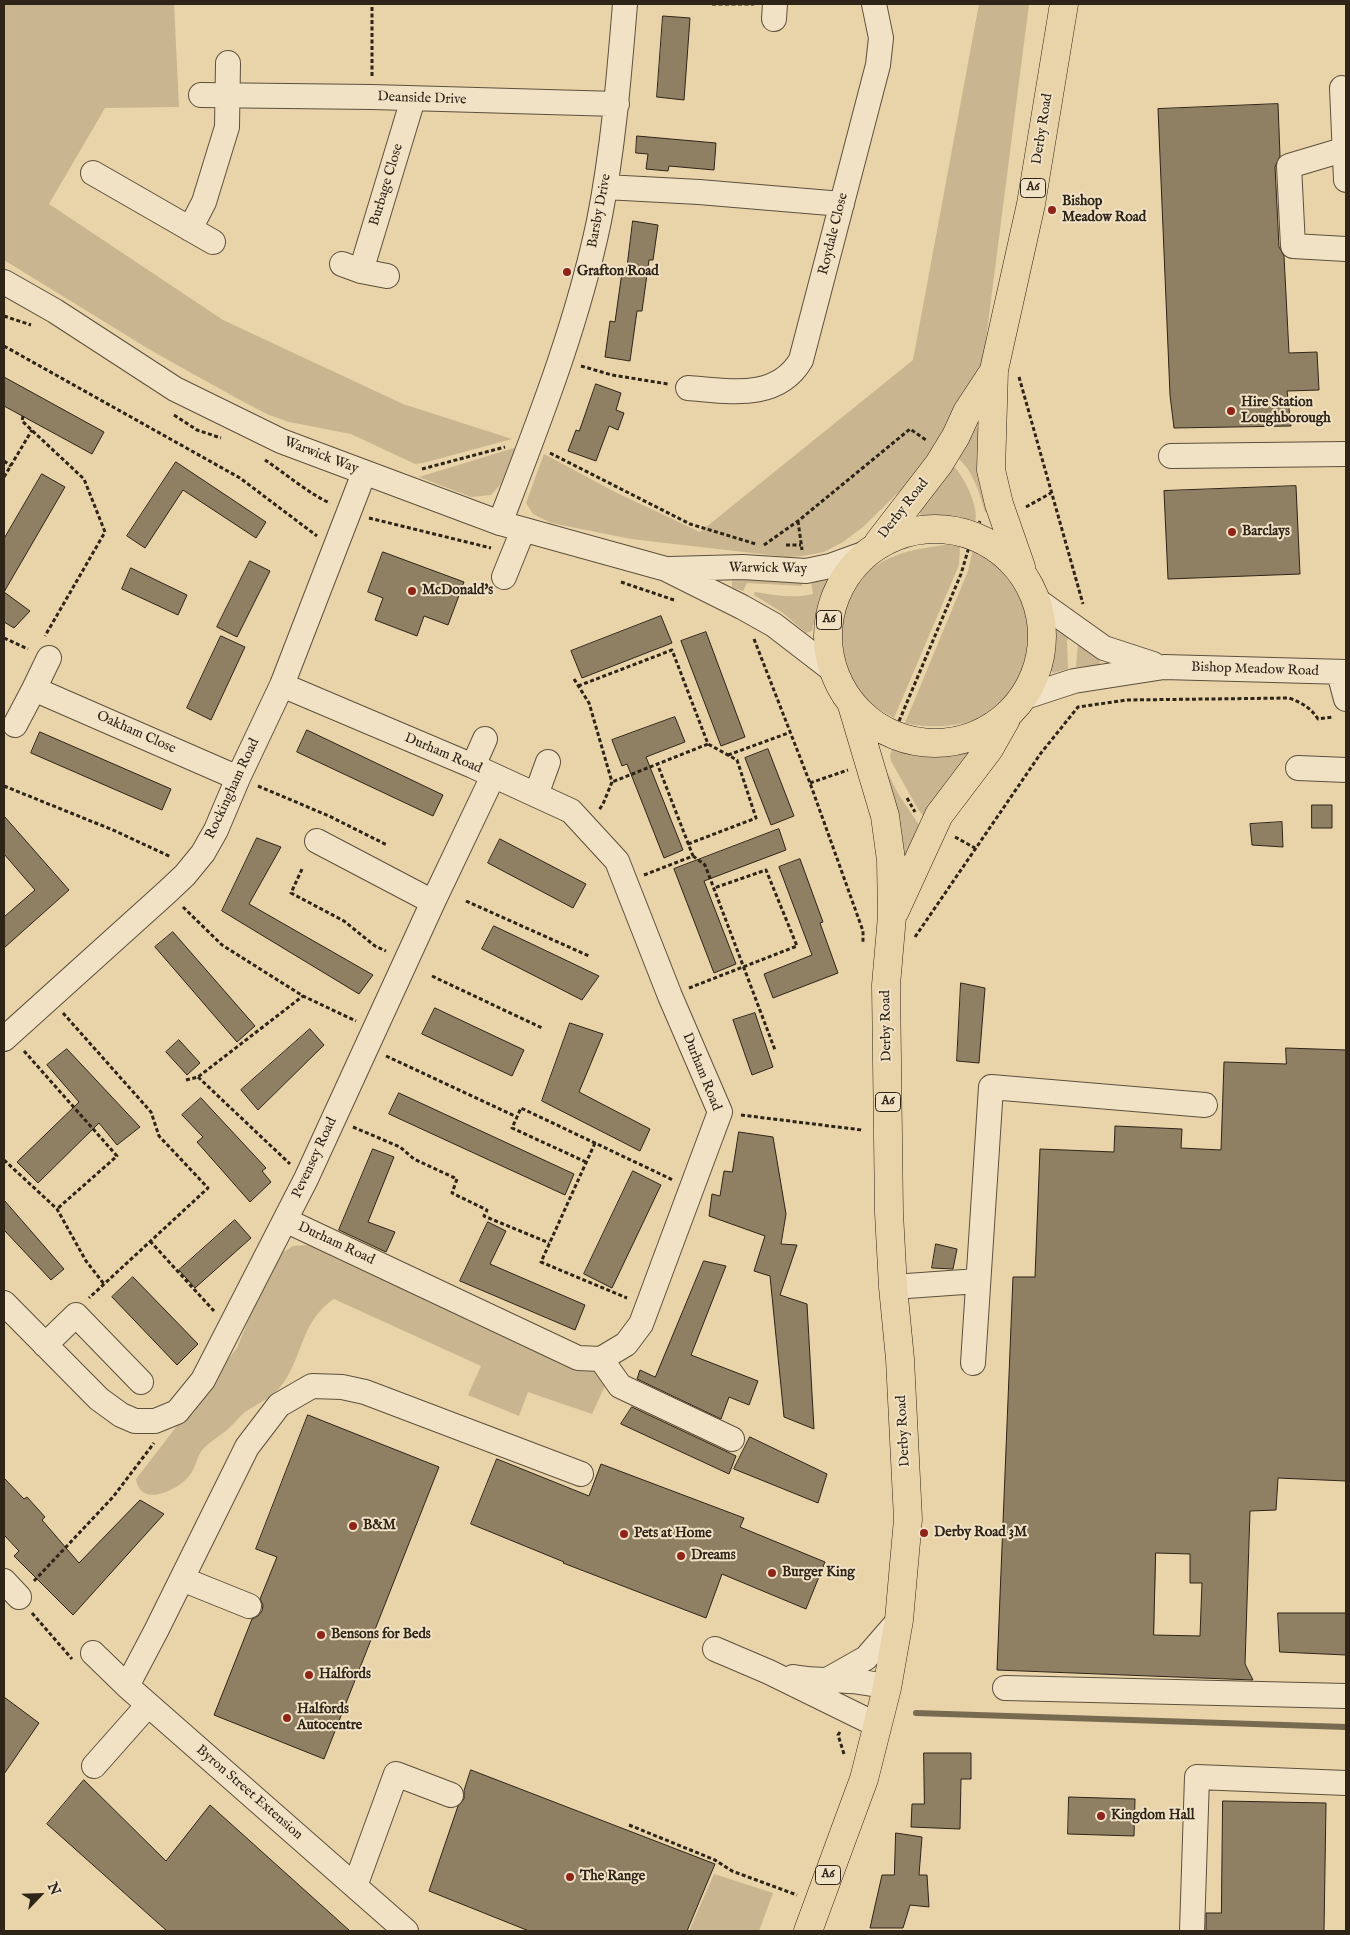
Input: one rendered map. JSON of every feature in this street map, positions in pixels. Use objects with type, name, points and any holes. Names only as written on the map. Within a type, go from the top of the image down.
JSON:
[{"type":"highway","name":"Derby Road","points":[[1021,569],[999,504],[990,470],[1064,4]]},
{"type":"highway","name":"Derby Road","points":[[871,549],[942,459],[967,412],[1005,369]]},
{"type":"highway","name":"A6","points":[[924,529],[964,532],[977,529],[1021,569],[1032,585],[1038,601],[1041,626],[1041,650],[1035,674],[1016,705],[992,727],[960,741],[890,742],[852,704],[842,690],[834,672],[828,641],[828,622],[832,603],[840,586],[850,570],[871,549],[904,533],[924,529]]},
{"type":"highway","name":"Derby Road","points":[[808,1931],[864,1779],[887,1688],[899,1620],[908,1519],[900,1359],[893,1287],[889,1213],[886,985],[892,916],[891,860],[885,816],[852,704]]},
{"type":"highway","name":"Derby Road","points":[[892,916],[940,816],[989,749],[1016,705]]},
{"type":"street","name":"Barsby Drive","points":[[500,523],[561,360],[592,252],[605,187],[616,104],[625,4]]},
{"type":"street","name":"Roydale Close","points":[[700,394],[763,389],[779,383],[794,371],[801,360],[878,64],[881,38],[874,4]]},
{"type":"street","points":[[190,229],[204,202],[227,127],[228,64]]},
{"type":"street","points":[[1342,88],[1346,180]]},
{"type":"street","name":"Deanside Drive","points":[[201,95],[372,97],[413,100],[616,104]]},
{"type":"street","name":"Burbage Close","points":[[388,276],[352,268],[413,100]]},
{"type":"street","points":[[1346,149],[1289,166],[1293,246],[1346,249]]},
{"type":"street","points":[[93,173],[213,242]]},
{"type":"street","points":[[605,187],[842,204]]},
{"type":"street","name":"Warwick Way","points":[[4,282],[54,311],[175,389],[281,441],[500,523],[666,570],[742,607],[774,625],[834,672]]},
{"type":"street","points":[[1171,456],[1346,454]]},
{"type":"street","name":"Rockingham Road","points":[[6,1037],[168,892],[202,853],[216,830],[238,778],[282,685],[364,473]]},
{"type":"street","points":[[504,577],[523,530]]},
{"type":"street","name":"Warwick Way","points":[[666,570],[743,567],[806,571],[830,566],[871,549]]},
{"type":"street","name":"Bishop Meadow Road","points":[[1038,601],[1104,648],[1164,668]]},
{"type":"street","points":[[15,725],[34,688],[42,655]]},
{"type":"street","name":"Bishop Meadow Road","points":[[1016,705],[1074,681],[1164,668],[1342,672]]},
{"type":"street","points":[[1342,672],[1342,708]]},
{"type":"street","name":"Durham Road","points":[[282,685],[572,811],[617,861],[670,996],[720,1112],[642,1324],[626,1344],[601,1358],[578,1358],[438,1282],[286,1220]]},
{"type":"street","name":"Oakham Close","points":[[34,688],[238,778]]},
{"type":"street","name":"Pevensey Road","points":[[4,1303],[100,1399],[121,1415],[134,1421],[155,1421],[177,1412],[203,1380],[286,1220],[334,1119],[432,902],[483,771],[484,739]]},
{"type":"street","points":[[536,795],[548,762]]},
{"type":"street","points":[[1298,768],[1346,770]]},
{"type":"street","points":[[317,841],[432,902]]},
{"type":"street","points":[[973,1363],[991,1087],[1205,1104]]},
{"type":"street","points":[[893,1287],[978,1281]]},
{"type":"street","points":[[45,1345],[76,1314],[141,1382]]},
{"type":"street","points":[[601,1358],[620,1386],[732,1439]]},
{"type":"street","points":[[127,1686],[247,1447],[279,1405],[312,1386],[342,1387],[365,1392],[581,1474]]},
{"type":"street","points":[[182,1579],[249,1606]]},
{"type":"street","points":[[825,1681],[866,1658],[899,1620]]},
{"type":"street","points":[[715,1649],[769,1672],[877,1725]]},
{"type":"street","name":"Byron Street Extension","points":[[93,1653],[148,1705],[406,1931]]},
{"type":"street","points":[[769,1672],[825,1681],[872,1683],[887,1688]]},
{"type":"street","points":[[1005,1688],[1346,1696]]},
{"type":"street","points":[[94,1766],[148,1705]]},
{"type":"street","points":[[355,1886],[396,1774],[451,1795]]},
{"type":"street","points":[[1192,1931],[1197,1777],[1346,1783]]},
{"type":"path","points":[[372,4],[372,97]]},
{"type":"path","points":[[712,4],[754,4]]},
{"type":"path","points":[[4,346],[240,478],[323,540]]},
{"type":"path","points":[[561,360],[700,394]]},
{"type":"path","points":[[1005,369],[1022,385],[1081,599]]},
{"type":"path","points":[[4,638],[42,655],[105,532],[84,479],[22,421],[23,416]]},
{"type":"path","points":[[418,471],[516,444],[545,450],[690,524],[763,546],[798,521],[910,429]]},
{"type":"path","points":[[4,477],[32,430]]},
{"type":"path","points":[[4,461],[11,466]]},
{"type":"path","points":[[330,503],[330,509]]},
{"type":"path","points":[[367,518],[514,553]]},
{"type":"path","points":[[798,521],[802,545]]},
{"type":"path","points":[[890,742],[961,574],[977,529]]},
{"type":"path","points":[[612,579],[675,600]]},
{"type":"path","points":[[752,634],[863,931]]},
{"type":"path","points":[[578,686],[672,650],[708,744],[736,760],[756,818],[688,844]]},
{"type":"path","points":[[574,678],[589,703],[612,782],[603,804],[586,828]]},
{"type":"path","points":[[913,940],[1041,753],[1078,707],[1127,700],[1289,698],[1302,702],[1311,708],[1318,719],[1342,708]]},
{"type":"path","points":[[727,755],[790,732]]},
{"type":"path","points":[[612,782],[708,744]]},
{"type":"path","points":[[657,763],[693,856],[705,864],[775,1050]]},
{"type":"path","points":[[238,778],[329,816],[387,845]]},
{"type":"path","points":[[4,786],[113,830],[171,856],[185,874]]},
{"type":"path","points":[[625,883],[693,856]]},
{"type":"path","points":[[302,869],[291,893],[344,921],[375,946],[406,960]]},
{"type":"path","points":[[670,996],[797,946],[766,870],[714,888]]},
{"type":"path","points":[[168,892],[222,945],[370,1038],[517,1117]]},
{"type":"path","points":[[466,901],[589,956]]},
{"type":"path","points":[[432,976],[542,1028]]},
{"type":"path","points":[[186,1080],[198,1077],[303,996]]},
{"type":"path","points":[[49,998],[151,1112],[159,1136],[208,1188],[83,1304]]},
{"type":"path","points":[[6,1037],[117,1156],[57,1209]]},
{"type":"path","points":[[198,1077],[306,1179]]},
{"type":"path","points":[[586,1162],[512,1128],[521,1108],[692,1189]]},
{"type":"path","points":[[720,1112],[862,1130]]},
{"type":"path","points":[[334,1119],[400,1147],[414,1159],[458,1180],[452,1193],[487,1210],[484,1216],[550,1242]]},
{"type":"path","points":[[595,1143],[541,1262],[648,1307]]},
{"type":"path","points":[[4,1160],[57,1209],[86,1261],[104,1284]]},
{"type":"path","points":[[150,1241],[230,1329]]},
{"type":"path","points":[[93,1653],[71,1660],[11,1589],[113,1496],[177,1412]]},
{"type":"path","points":[[629,1825],[715,1860],[732,1871],[798,1895]]},
{"type":"shaded area","points":[[4,4],[174,4],[179,107],[105,108],[49,204],[223,320],[403,404],[512,439],[415,464],[351,434],[289,422],[269,415],[152,351],[4,260]]},
{"type":"shaded area","points":[[979,4],[1029,4],[982,370],[941,444],[910,481],[863,527],[843,542],[824,552],[803,556],[787,557],[631,539],[551,523],[533,514],[526,503],[544,454],[615,492],[700,532],[913,360]]},
{"type":"shaded area","points":[[975,425],[979,429],[990,511],[985,512],[970,473],[960,460],[953,455]]},
{"type":"shaded area","points":[[514,448],[517,449],[501,484],[491,495],[471,497],[419,477]]},
{"type":"shaded area","points":[[949,462],[959,473],[969,490],[975,508],[975,523],[952,517],[921,516],[917,505]]},
{"type":"shaded area","points":[[944,545],[960,545],[959,565],[894,718],[864,698],[849,678],[842,660],[839,642],[840,623],[845,605],[854,588],[866,574],[882,562],[904,553]]},
{"type":"shaded area","points":[[973,549],[992,560],[1008,576],[1020,595],[1028,616],[1032,638],[1030,661],[1023,681],[1009,700],[986,715],[973,720],[946,726],[905,723],[968,571]]},
{"type":"shaded area","points":[[825,578],[827,582],[819,599],[812,631],[806,633],[783,613],[754,595],[755,592],[792,596],[813,594],[811,581]]},
{"type":"shaded area","points":[[732,579],[802,583],[802,586],[747,583],[743,591],[732,587]]},
{"type":"shaded area","points":[[1061,629],[1070,637],[1067,640],[1068,669],[1053,673],[1051,671],[1054,630]]},
{"type":"shaded area","points":[[1078,643],[1102,657],[1099,665],[1076,667]]},
{"type":"shaded area","points":[[893,747],[923,754],[959,752],[969,754],[926,820],[891,761],[890,755]]},
{"type":"shaded area","points":[[888,774],[899,795],[921,828],[906,860],[899,857],[884,775]]},
{"type":"shaded area","points":[[308,1245],[331,1251],[609,1377],[592,1414],[528,1392],[519,1416],[468,1395],[481,1366],[334,1299],[323,1307],[315,1317],[290,1371],[284,1382],[275,1392],[245,1412],[226,1431],[205,1447],[192,1472],[183,1482],[160,1494],[151,1495],[144,1493],[139,1488],[136,1479],[237,1348],[273,1259],[293,1246]]},
{"type":"shaded area","points":[[714,1874],[773,1893],[759,1931],[689,1931]]},
{"type":"building","points":[[663,16],[690,18],[684,100],[657,97]]},
{"type":"building","points":[[1278,104],[1280,156],[1275,167],[1279,247],[1284,256],[1289,353],[1317,352],[1319,390],[1287,391],[1291,426],[1174,428],[1170,395],[1158,109]]},
{"type":"building","points":[[637,136],[716,143],[714,170],[669,166],[668,171],[646,169],[648,154],[636,153]]},
{"type":"building","points":[[633,221],[658,225],[653,260],[649,260],[642,311],[637,311],[630,361],[605,357],[610,321],[615,322],[622,272],[626,272]]},
{"type":"building","points":[[4,377],[104,432],[92,454],[4,406]]},
{"type":"building","points":[[596,384],[621,393],[616,410],[624,413],[618,430],[609,426],[596,461],[568,451],[576,430],[579,431]]},
{"type":"building","points":[[176,462],[266,522],[256,538],[183,490],[145,548],[127,536]]},
{"type":"building","points":[[42,474],[65,487],[4,592],[4,539]]},
{"type":"building","name":"Barclays","points":[[1296,486],[1300,574],[1168,579],[1164,491]]},
{"type":"building","points":[[383,552],[464,582],[448,625],[424,616],[417,636],[375,620],[383,598],[368,592]]},
{"type":"building","points":[[250,561],[270,571],[237,637],[217,627]]},
{"type":"building","points":[[131,568],[187,595],[178,615],[122,589]]},
{"type":"building","points":[[4,592],[30,611],[14,628],[4,622]]},
{"type":"building","points":[[661,616],[672,643],[582,678],[571,651]]},
{"type":"building","points":[[706,632],[745,737],[721,746],[681,641]]},
{"type":"building","points":[[221,636],[245,647],[211,720],[187,708]]},
{"type":"building","points":[[675,717],[685,742],[646,757],[683,850],[664,858],[627,764],[622,766],[612,740]]},
{"type":"building","points":[[307,730],[443,795],[433,816],[297,752]]},
{"type":"building","points":[[40,732],[171,789],[162,810],[31,753]]},
{"type":"building","points":[[768,749],[794,816],[771,825],[745,758]]},
{"type":"building","points":[[1312,805],[1332,805],[1332,828],[1312,828]]},
{"type":"building","points":[[4,816],[69,890],[4,948],[4,917],[35,890],[4,854]]},
{"type":"building","points":[[1282,822],[1283,847],[1252,845],[1250,824]]},
{"type":"building","points":[[779,829],[786,850],[704,881],[736,964],[714,973],[674,869]]},
{"type":"building","points":[[257,838],[281,847],[249,904],[373,975],[359,994],[222,911]]},
{"type":"building","points":[[500,839],[586,884],[573,908],[488,863]]},
{"type":"building","points":[[800,859],[823,922],[820,923],[838,973],[773,998],[764,974],[812,955],[779,867]]},
{"type":"building","points":[[494,926],[599,976],[582,1000],[482,949]]},
{"type":"building","points":[[173,932],[255,1026],[237,1042],[155,947]]},
{"type":"building","points":[[961,983],[985,988],[979,1063],[957,1061]]},
{"type":"building","points":[[435,1008],[524,1050],[512,1076],[422,1034]]},
{"type":"building","points":[[755,1013],[773,1067],[752,1075],[733,1020]]},
{"type":"building","points":[[570,1023],[603,1034],[579,1092],[650,1129],[640,1151],[542,1101]]},
{"type":"building","points":[[310,1029],[324,1045],[258,1110],[241,1090]]},
{"type":"building","points":[[179,1040],[200,1063],[187,1075],[166,1052]]},
{"type":"building","points":[[1286,1048],[1346,1050],[1346,1481],[1278,1478],[1276,1510],[1250,1511],[1245,1664],[1253,1680],[997,1670],[1013,1277],[1035,1277],[1040,1149],[1114,1152],[1115,1126],[1182,1129],[1181,1148],[1221,1150],[1224,1062],[1286,1064]],"holes":[[[1156,1553],[1190,1554],[1190,1583],[1202,1583],[1200,1636],[1154,1635]]]},
{"type":"building","points":[[67,1049],[140,1127],[117,1145],[99,1123],[38,1183],[17,1162],[79,1102],[47,1065]]},
{"type":"building","points":[[399,1093],[574,1174],[565,1195],[389,1114]]},
{"type":"building","points":[[201,1098],[266,1168],[262,1171],[271,1182],[250,1202],[197,1142],[203,1137],[182,1115]]},
{"type":"building","points":[[739,1132],[773,1137],[786,1214],[781,1244],[797,1245],[780,1295],[807,1304],[814,1429],[784,1417],[770,1276],[754,1271],[765,1236],[709,1216],[712,1194],[720,1196],[724,1171],[732,1172]]},
{"type":"building","points":[[373,1149],[394,1157],[368,1222],[395,1232],[386,1252],[339,1230]]},
{"type":"building","points":[[633,1171],[661,1185],[612,1288],[584,1274]]},
{"type":"building","points":[[4,1200],[64,1269],[51,1280],[4,1230]]},
{"type":"building","points":[[235,1220],[251,1238],[195,1288],[179,1270]]},
{"type":"building","points":[[488,1222],[506,1231],[490,1264],[585,1305],[575,1330],[460,1281]]},
{"type":"building","points":[[936,1244],[957,1249],[953,1269],[932,1268]]},
{"type":"building","points":[[704,1261],[726,1266],[691,1355],[758,1381],[749,1405],[729,1397],[721,1419],[637,1379],[640,1370],[655,1377]]},
{"type":"building","points":[[133,1277],[198,1344],[177,1365],[112,1297]]},
{"type":"building","points":[[632,1407],[736,1456],[729,1474],[621,1424]]},
{"type":"building","points":[[308,1415],[439,1467],[324,1759],[214,1715],[252,1619],[262,1611],[263,1605],[260,1599],[277,1557],[256,1549]]},
{"type":"building","points":[[750,1437],[827,1474],[818,1503],[734,1469]]},
{"type":"building","points":[[497,1459],[589,1496],[601,1464],[744,1518],[740,1527],[825,1562],[806,1609],[722,1574],[706,1618],[563,1563],[471,1524]]},
{"type":"building","points":[[4,1478],[24,1499],[27,1497],[45,1517],[42,1520],[79,1563],[140,1500],[164,1514],[73,1615],[14,1556],[19,1551],[4,1535]]},
{"type":"building","points":[[1278,1613],[1346,1613],[1346,1655],[1280,1652]]},
{"type":"building","points":[[4,1697],[39,1723],[4,1774]]},
{"type":"building","points":[[924,1753],[971,1753],[971,1779],[961,1779],[960,1829],[911,1827],[912,1804],[924,1804]]},
{"type":"building","points":[[471,1770],[715,1864],[687,1931],[529,1931],[429,1891],[458,1806],[464,1799],[464,1791]]},
{"type":"building","points":[[84,1780],[166,1861],[210,1805],[350,1931],[167,1931],[47,1824]]},
{"type":"building","name":"Kingdom Hall","points":[[1069,1797],[1135,1799],[1134,1836],[1068,1834]]},
{"type":"building","points":[[1223,1801],[1326,1803],[1324,1931],[1206,1931],[1206,1913],[1221,1913]]},
{"type":"building","points":[[896,1833],[922,1837],[919,1875],[927,1875],[929,1907],[910,1905],[903,1928],[870,1928],[882,1875],[894,1875]]},
{"type":"waterway","points":[[916,1713],[1346,1727]]},
{"type":"place","name":"Bishop Meadow Road","points":[[1052,210]]},
{"type":"place","name":"Grafton Road","points":[[567,272]]},
{"type":"place","name":"Hire Station Loughborough","points":[[1231,411]]},
{"type":"place","name":"Barclays","points":[[1232,532]]},
{"type":"place","name":"McDonald's","points":[[412,591]]},
{"type":"place","name":"B&M","points":[[353,1526]]},
{"type":"place","name":"Derby Road 3M","points":[[924,1533]]},
{"type":"place","name":"Pets at Home","points":[[624,1534]]},
{"type":"place","name":"Dreams","points":[[681,1556]]},
{"type":"place","name":"Burger King","points":[[772,1573]]},
{"type":"place","name":"Bensons for Beds","points":[[321,1635]]},
{"type":"place","name":"Halfords","points":[[309,1675]]},
{"type":"place","name":"Halfords Autocentre","points":[[287,1718]]},
{"type":"place","name":"Kingdom Hall","points":[[1101,1816]]},
{"type":"place","name":"The Range","points":[[570,1877]]}]
